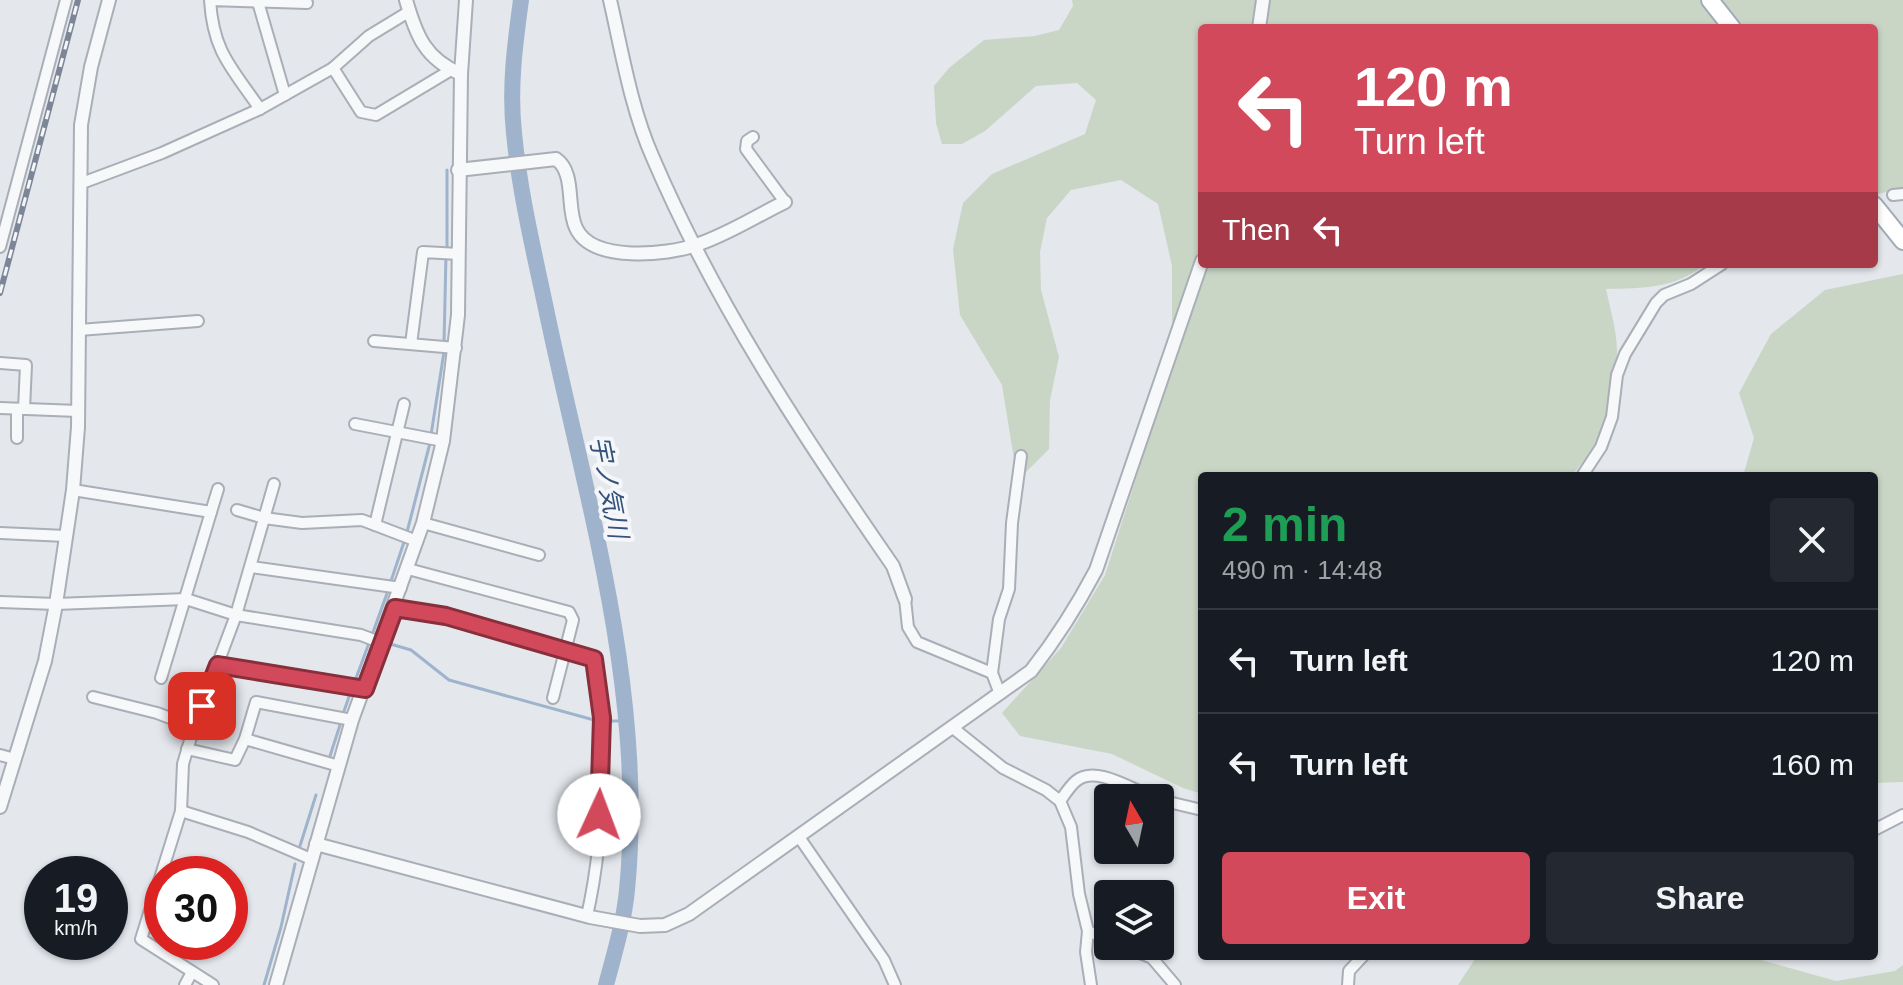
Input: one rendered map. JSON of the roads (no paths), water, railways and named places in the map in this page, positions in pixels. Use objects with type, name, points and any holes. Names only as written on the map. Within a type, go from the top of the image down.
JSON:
[{"type":"main road","points":[[1710,0],[1729,24]]},
{"type":"main road","points":[[1878,210],[1903,241]]},
{"type":"street","points":[[0,247],[66,0]]},
{"type":"street","points":[[0,806],[45,661],[73,490],[78,411],[81,125],[91,67],[109,0]]},
{"type":"street","points":[[260,109],[218,48],[211,26],[210,0],[307,3]]},
{"type":"street","points":[[276,985],[352,720],[408,569],[443,441],[456,348],[459,254],[456,72],[466,0]]},
{"type":"street","points":[[610,0],[631,89],[652,156],[746,343],[893,566],[905,599],[908,627],[917,642],[992,673]]},
{"type":"street","points":[[1260,24],[1263,0]]},
{"type":"street","points":[[258,2],[285,95]]},
{"type":"street","points":[[82,183],[162,153],[260,109],[333,68],[408,6],[422,44],[430,55],[456,72]]},
{"type":"street","points":[[333,68],[361,112],[376,115],[456,72]]},
{"type":"street","points":[[458,170],[556,159],[564,167],[574,225],[586,241],[600,249],[625,254],[695,246],[785,202],[746,149],[747,141],[753,137]]},
{"type":"street","points":[[411,344],[423,252],[459,254]]},
{"type":"street","points":[[316,844],[588,917],[640,926],[665,925],[689,914],[1031,671],[1065,625],[1096,570],[1200,268]]},
{"type":"street","points":[[1585,472],[1601,447],[1612,417],[1617,375],[1625,354],[1656,303],[1664,295],[1691,284],[1716,268]]},
{"type":"street","points":[[79,330],[198,321]]},
{"type":"street","points":[[374,341],[456,348]]},
{"type":"street","points":[[0,363],[26,365],[17,438]]},
{"type":"street","points":[[375,525],[404,404]]},
{"type":"street","points":[[0,408],[78,411]]},
{"type":"street","points":[[355,424],[443,441]]},
{"type":"street","points":[[1000,694],[992,673],[999,619],[1009,589],[1012,523],[1021,456]]},
{"type":"street","points":[[213,985],[141,939],[181,811],[183,764],[187,749],[236,615],[274,484]]},
{"type":"street","points":[[161,678],[218,489]]},
{"type":"street","points":[[73,490],[211,512]]},
{"type":"street","points":[[237,510],[264,518],[302,523],[362,520],[417,541]]},
{"type":"street","points":[[423,523],[539,555]]},
{"type":"street","points":[[0,533],[66,536]]},
{"type":"street","points":[[251,567],[401,588]]},
{"type":"street","points":[[408,569],[569,612],[573,620],[553,698]]},
{"type":"street","points":[[0,602],[56,604],[186,599],[236,615],[361,635],[382,643]]},
{"type":"street","points":[[395,608],[446,616],[566,648],[594,659],[602,718],[598,841],[588,917]]},
{"type":"street","points":[[218,665],[365,689]]},
{"type":"street","points":[[93,697],[157,713],[194,727]]},
{"type":"street","points":[[187,749],[235,760],[256,702],[352,720]]},
{"type":"street","points":[[953,728],[1003,768],[1046,790],[1060,801],[1071,827],[1079,894],[1088,931],[1086,952],[1091,985]]},
{"type":"street","points":[[245,739],[339,766]]},
{"type":"street","points":[[0,755],[15,759]]},
{"type":"street","points":[[1060,801],[1075,781],[1084,776],[1099,775],[1121,784]]},
{"type":"street","points":[[1174,803],[1198,809]]},
{"type":"street","points":[[181,811],[248,832],[311,859]]},
{"type":"street","points":[[1878,828],[1903,815]]},
{"type":"street","points":[[799,837],[884,960],[895,985]]},
{"type":"street","points":[[1088,931],[1094,934]]},
{"type":"street","points":[[1154,960],[1175,985]]},
{"type":"street","points":[[1348,985],[1349,971],[1359,960]]},
{"type":"street","points":[[185,985],[192,972]]},
{"type":"waterway","name":"宇ノ気川","points":[[521,0],[512,83],[517,157],[524,205],[610,604],[628,746],[631,818],[627,890],[606,985]]},
{"type":"waterway","points":[[447,170],[447,250]]},
{"type":"waterway","points":[[444,343],[446,255]]},
{"type":"waterway","points":[[431,435],[444,352]]},
{"type":"waterway","points":[[407,532],[430,443]]},
{"type":"waterway","points":[[391,581],[404,542]]},
{"type":"waterway","points":[[372,635],[389,588]]},
{"type":"waterway","points":[[355,681],[369,643]]},
{"type":"waterway","points":[[387,643],[411,650],[449,680],[594,720]]},
{"type":"waterway","points":[[343,714],[351,691]]},
{"type":"waterway","points":[[610,721],[627,721]]},
{"type":"waterway","points":[[330,756],[341,722]]},
{"type":"waterway","points":[[299,849],[316,795]]},
{"type":"waterway","points":[[264,985],[295,864]]},
{"type":"railway","points":[[0,293],[78,0]]}]
